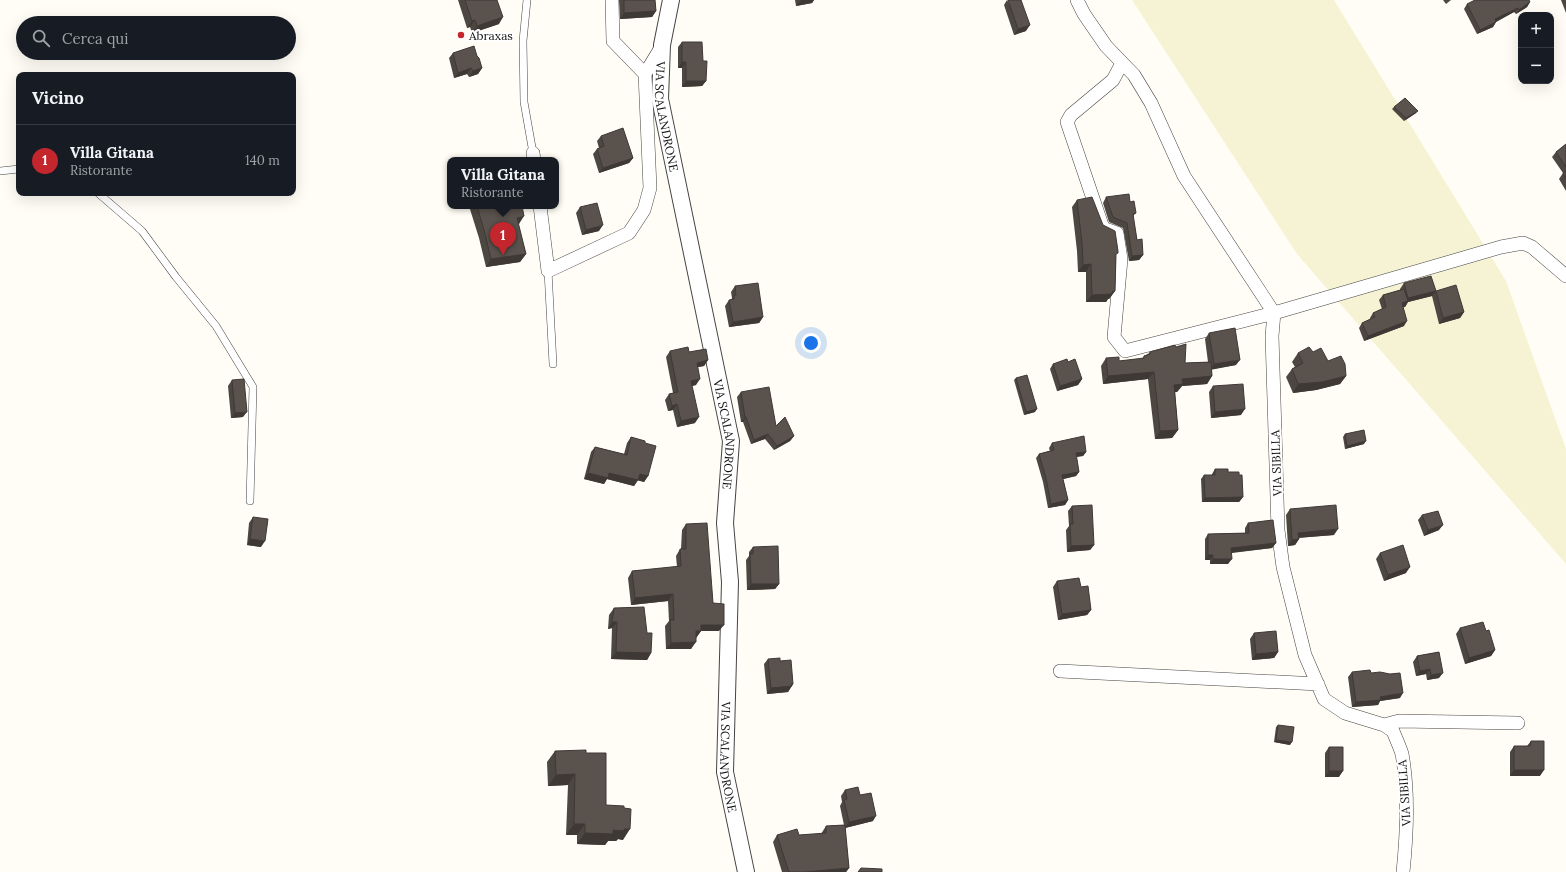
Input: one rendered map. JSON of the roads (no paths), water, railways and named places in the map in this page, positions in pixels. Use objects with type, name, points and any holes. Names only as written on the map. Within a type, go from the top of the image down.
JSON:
[{"type":"street","points":[[612,0],[613,41],[645,74]]},
{"type":"street","name":"VIA SCALANDRONE","points":[[671,0],[662,45],[660,99],[731,441],[724,524],[730,582],[725,772],[746,872]]},
{"type":"street","points":[[1077,0],[1084,14],[1106,46],[1134,75],[1151,103],[1184,176],[1274,313]]},
{"type":"street","points":[[540,209],[548,271],[629,233],[644,210],[650,188],[645,74],[662,45]]},
{"type":"street","points":[[1122,63],[1113,80],[1071,115],[1067,122],[1103,228],[1117,233],[1121,259],[1114,337],[1125,351],[1274,313],[1501,247],[1523,243],[1532,247],[1566,276]]},
{"type":"street","name":"VIA SIBILLA","points":[[1274,313],[1272,336],[1278,530],[1283,568],[1305,655],[1324,699],[1345,713],[1384,725],[1394,731],[1402,754],[1405,779],[1407,834],[1402,872]]},
{"type":"street","points":[[1060,671],[1318,684]]},
{"type":"street","points":[[1384,725],[1399,721],[1518,723]]},
{"type":"lane","points":[[528,0],[523,40],[524,102],[533,156]]},
{"type":"lane","points":[[0,172],[16,169]]},
{"type":"lane","points":[[101,196],[142,231],[176,277],[216,326],[253,387],[250,501]]},
{"type":"lane","points":[[548,271],[553,364]]},
{"type":"place","name":"Abraxas","points":[[461,35]]},
{"type":"place","name":"Villa Gitana","points":[[503,255]]}]
